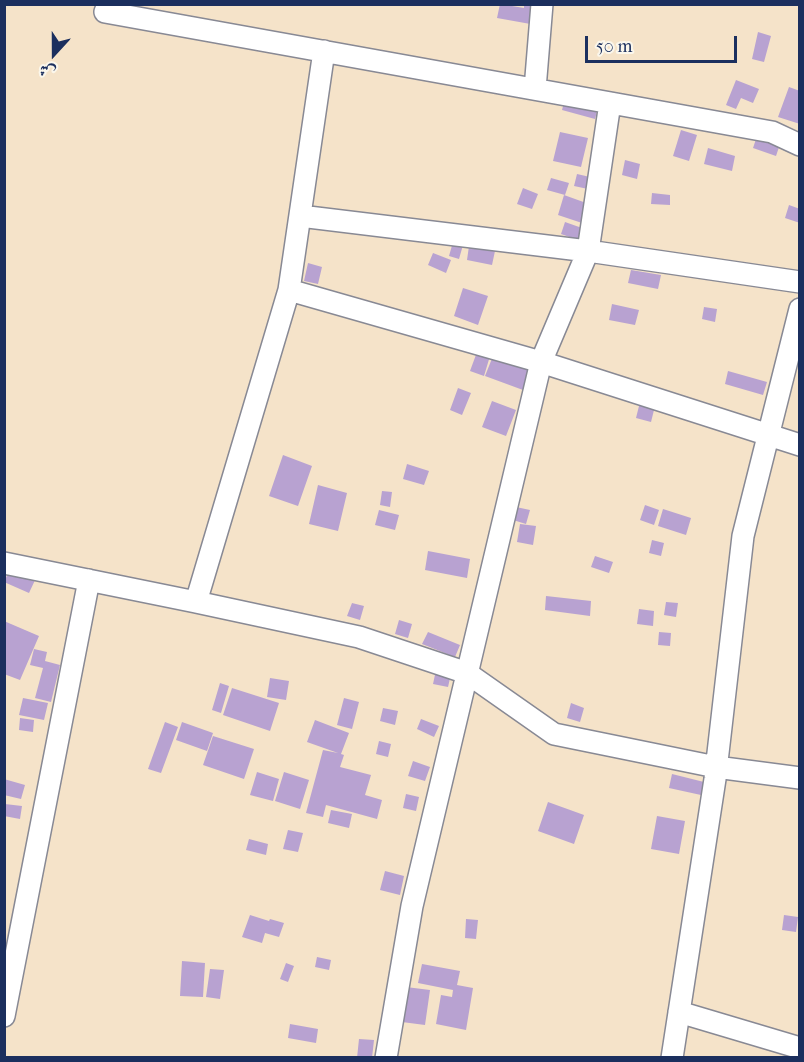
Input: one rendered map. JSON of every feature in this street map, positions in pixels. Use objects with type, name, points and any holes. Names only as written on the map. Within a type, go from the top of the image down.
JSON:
[{"type":"street","points":[[108,4],[105,12],[772,132],[800,145]]},
{"type":"street","points":[[535,89],[542,4]]},
{"type":"street","points":[[196,602],[289,290],[324,51]]},
{"type":"street","points":[[386,1058],[412,906],[541,362],[588,251],[610,103]]},
{"type":"street","points":[[300,216],[588,251],[800,282]]},
{"type":"street","points":[[289,290],[541,362],[800,445]]},
{"type":"street","points":[[672,1058],[716,767],[743,536],[800,309]]},
{"type":"street","points":[[4,563],[359,637],[467,673],[554,734],[716,767],[800,778]]},
{"type":"street","points":[[6,1005],[89,580]]},
{"type":"street","points":[[679,1012],[800,1048]]},
{"type":"building","points":[[500,4],[524,8],[524,4],[540,4],[536,25],[497,18]]},
{"type":"building","points":[[758,32],[771,36],[764,62],[752,59]]},
{"type":"building","points":[[736,80],[759,89],[753,103],[741,98],[736,109],[726,105]]},
{"type":"building","points":[[789,87],[800,91],[800,124],[778,117]]},
{"type":"building","points":[[566,95],[599,104],[595,119],[562,110]]},
{"type":"building","points":[[681,130],[697,135],[689,161],[673,156]]},
{"type":"building","points":[[560,132],[588,138],[581,167],[553,161]]},
{"type":"building","points":[[757,136],[780,144],[776,156],[753,148]]},
{"type":"building","points":[[708,148],[735,156],[732,171],[704,164]]},
{"type":"building","points":[[625,160],[640,164],[637,179],[622,175]]},
{"type":"building","points":[[577,174],[590,177],[588,189],[574,186]]},
{"type":"building","points":[[551,178],[569,183],[565,195],[547,190]]},
{"type":"building","points":[[523,188],[538,194],[532,209],[517,204]]},
{"type":"building","points":[[652,193],[670,195],[670,205],[651,204]]},
{"type":"building","points":[[564,195],[589,204],[582,223],[558,215]]},
{"type":"building","points":[[789,205],[800,209],[800,223],[785,218]]},
{"type":"building","points":[[565,222],[582,228],[578,240],[561,234]]},
{"type":"building","points":[[453,242],[463,245],[459,259],[449,256]]},
{"type":"building","points":[[469,246],[495,251],[492,265],[467,260]]},
{"type":"building","points":[[433,253],[451,260],[446,273],[428,265]]},
{"type":"building","points":[[308,263],[322,267],[318,284],[304,281]]},
{"type":"building","points":[[631,270],[661,275],[658,289],[628,283]]},
{"type":"building","points":[[463,288],[488,296],[478,325],[454,316]]},
{"type":"building","points":[[612,304],[639,310],[635,325],[609,320]]},
{"type":"building","points":[[704,307],[717,309],[715,322],[702,319]]},
{"type":"building","points":[[477,352],[490,356],[484,376],[470,371]]},
{"type":"building","points":[[493,356],[530,369],[523,390],[485,376]]},
{"type":"building","points":[[728,371],[767,382],[763,395],[725,384]]},
{"type":"building","points":[[458,388],[471,393],[462,415],[450,410]]},
{"type":"building","points":[[492,401],[516,410],[506,436],[482,427]]},
{"type":"building","points":[[640,402],[655,406],[651,422],[636,418]]},
{"type":"building","points":[[283,455],[312,466],[298,506],[269,496]]},
{"type":"building","points":[[407,464],[429,471],[424,485],[403,479]]},
{"type":"building","points":[[318,485],[347,493],[338,531],[309,524]]},
{"type":"building","points":[[382,491],[392,492],[390,507],[380,505]]},
{"type":"building","points":[[645,505],[659,510],[654,525],[640,520]]},
{"type":"building","points":[[516,507],[530,510],[526,524],[513,520]]},
{"type":"building","points":[[663,509],[691,518],[686,535],[658,526]]},
{"type":"building","points":[[379,510],[399,515],[395,530],[375,525]]},
{"type":"building","points":[[520,524],[536,526],[533,545],[517,542]]},
{"type":"building","points":[[652,540],[664,543],[661,556],[649,553]]},
{"type":"building","points":[[428,551],[470,559],[467,578],[425,570]]},
{"type":"building","points":[[595,556],[613,562],[609,573],[591,567]]},
{"type":"building","points":[[11,567],[36,578],[29,593],[4,582]]},
{"type":"building","points":[[546,596],[591,601],[590,616],[545,610]]},
{"type":"building","points":[[666,602],[678,603],[676,617],[664,615]]},
{"type":"building","points":[[352,603],[364,606],[360,620],[347,616]]},
{"type":"building","points":[[639,609],[654,611],[653,626],[637,624]]},
{"type":"building","points":[[399,620],[412,624],[408,638],[395,634]]},
{"type":"building","points":[[4,621],[39,636],[20,680],[4,674]]},
{"type":"building","points":[[428,632],[460,645],[455,657],[422,644]]},
{"type":"building","points":[[659,632],[671,633],[670,646],[658,645]]},
{"type":"building","points":[[34,649],[47,652],[45,661],[60,665],[51,702],[35,698],[43,668],[30,665]]},
{"type":"building","points":[[436,670],[451,674],[448,687],[433,684]]},
{"type":"building","points":[[270,678],[289,681],[286,700],[267,697]]},
{"type":"building","points":[[220,683],[229,686],[221,713],[212,710]]},
{"type":"building","points":[[232,688],[279,703],[270,731],[223,715]]},
{"type":"building","points":[[23,698],[48,703],[44,720],[19,715]]},
{"type":"building","points":[[344,698],[359,702],[352,729],[337,725]]},
{"type":"building","points":[[571,703],[584,708],[580,722],[567,718]]},
{"type":"building","points":[[383,708],[398,711],[395,725],[380,721]]},
{"type":"building","points":[[20,718],[34,720],[33,732],[19,730]]},
{"type":"building","points":[[421,719],[439,726],[434,737],[417,729]]},
{"type":"building","points":[[315,720],[349,733],[341,754],[344,755],[340,767],[371,775],[365,795],[382,800],[377,819],[326,805],[323,817],[306,813],[323,750],[338,753],[307,742]]},
{"type":"building","points":[[165,722],[178,727],[161,773],[148,769]]},
{"type":"building","points":[[182,722],[213,733],[207,751],[176,740]]},
{"type":"building","points":[[213,736],[254,749],[244,779],[203,765]]},
{"type":"building","points":[[379,741],[391,744],[388,757],[376,754]]},
{"type":"building","points":[[413,761],[430,767],[425,781],[408,776]]},
{"type":"building","points":[[257,772],[279,779],[273,801],[250,795]]},
{"type":"building","points":[[284,772],[309,780],[300,809],[275,801]]},
{"type":"building","points":[[672,774],[704,782],[701,795],[669,788]]},
{"type":"building","points":[[4,779],[25,785],[21,799],[4,795]]},
{"type":"building","points":[[406,794],[419,797],[416,811],[403,808]]},
{"type":"building","points":[[548,802],[584,815],[574,844],[538,831]]},
{"type":"building","points":[[5,804],[22,806],[20,819],[4,816]]},
{"type":"building","points":[[331,810],[352,814],[349,828],[328,823]]},
{"type":"building","points":[[657,816],[685,821],[679,854],[651,849]]},
{"type":"building","points":[[288,830],[303,833],[298,852],[283,849]]},
{"type":"building","points":[[249,839],[268,844],[266,855],[246,850]]},
{"type":"building","points":[[385,871],[404,876],[400,895],[380,890]]},
{"type":"building","points":[[250,915],[284,923],[279,937],[265,933],[262,943],[242,937]]},
{"type":"building","points":[[784,915],[798,917],[796,932],[782,930]]},
{"type":"building","points":[[466,919],[478,920],[476,939],[465,938]]},
{"type":"building","points":[[317,957],[331,960],[329,970],[315,967]]},
{"type":"building","points":[[182,961],[205,963],[203,997],[180,996]]},
{"type":"building","points":[[286,963],[294,966],[288,982],[280,979]]},
{"type":"building","points":[[422,964],[460,971],[457,985],[473,988],[466,1030],[436,1024],[441,995],[452,997],[453,990],[418,983]]},
{"type":"building","points":[[210,969],[224,970],[220,999],[206,997]]},
{"type":"building","points":[[406,987],[430,990],[425,1025],[402,1022]]},
{"type":"building","points":[[290,1024],[318,1029],[316,1043],[288,1038]]},
{"type":"building","points":[[359,1039],[374,1040],[372,1058],[357,1058]]}]
